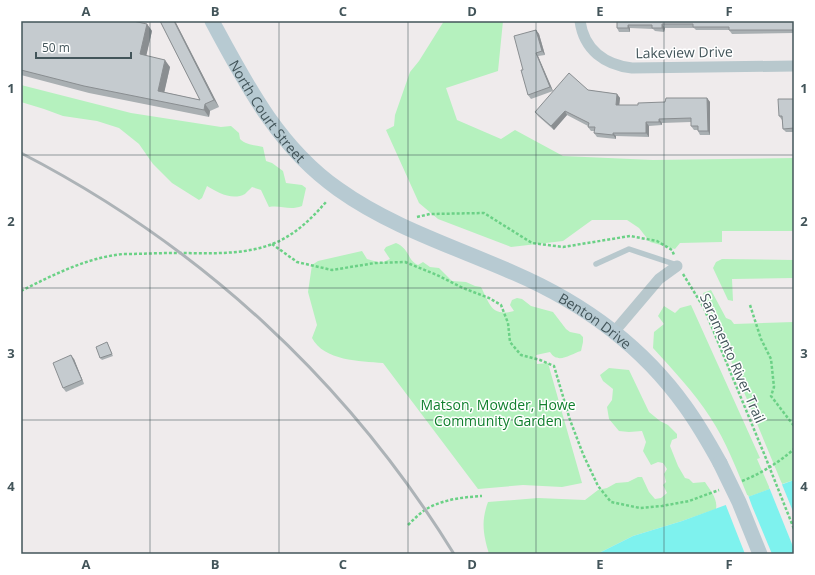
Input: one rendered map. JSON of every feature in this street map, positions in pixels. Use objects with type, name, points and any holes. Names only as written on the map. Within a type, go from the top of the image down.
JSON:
[{"type":"street","name":"North Court Street","points":[[212,21],[251,92],[265,114],[286,140],[315,170],[337,189]]},
{"type":"street","name":"Lakeview Drive","points":[[580,21],[586,38],[594,52],[600,58],[620,67],[794,66]]},
{"type":"street","name":"Benton Drive","points":[[337,189],[387,219],[515,273],[555,293],[583,309],[614,332],[644,358],[672,389],[697,424],[720,462],[739,502],[760,554]]},
{"type":"street","points":[[614,332],[659,279],[677,266]]},
{"type":"lane","points":[[596,264],[629,249],[677,266]]},
{"type":"path","points":[[21,291],[76,265],[90,260],[111,256],[123,254],[237,252],[258,249],[272,244],[298,229],[310,220],[326,202]]},
{"type":"path","name":"Saramento River Trail","points":[[417,217],[430,214],[484,214],[532,243],[563,247],[630,236],[657,241],[672,250],[677,266],[704,308],[794,529]]},
{"type":"path","points":[[272,244],[297,262],[332,270],[375,263],[405,262],[489,298],[501,305],[508,323],[510,342],[521,355],[540,360],[554,366],[570,420],[583,454],[598,486],[611,502],[640,508],[662,506],[688,501],[726,487]]},
{"type":"path","points":[[750,305],[761,339],[771,359],[774,387],[771,396],[794,426]]},
{"type":"path","points":[[739,482],[758,475],[794,449]]},
{"type":"path","points":[[408,525],[431,506],[457,499],[482,496]]},
{"type":"green space","points":[[444,21],[503,21],[498,71],[446,88],[457,120],[501,139],[515,130],[563,156],[653,160],[794,158],[794,231],[722,231],[722,242],[680,243],[675,249],[650,242],[639,228],[627,220],[592,220],[563,241],[511,247],[438,219],[419,203],[386,130],[394,126],[395,115],[410,72],[419,61]]},
{"type":"green space","points":[[21,85],[131,113],[221,127],[231,126],[239,133],[242,141],[263,147],[266,161],[272,163],[283,171],[286,183],[302,185],[306,188],[302,206],[293,208],[269,207],[261,190],[252,187],[245,194],[235,197],[225,195],[207,186],[202,198],[199,200],[172,183],[153,164],[139,144],[119,128],[97,121],[63,116],[21,102]]},
{"type":"green space","name":"Matson, Mowder, Howe Community Garden","points":[[396,243],[404,248],[414,263],[418,265],[423,262],[430,267],[439,268],[452,281],[466,282],[481,287],[489,304],[496,311],[514,311],[510,305],[512,300],[517,298],[522,299],[531,306],[553,312],[566,329],[570,332],[580,334],[583,337],[581,351],[564,358],[557,358],[550,352],[536,355],[537,364],[548,363],[582,483],[562,487],[523,485],[478,489],[383,363],[343,358],[325,351],[318,346],[312,338],[317,325],[308,292],[312,265],[318,261],[362,251],[367,259],[381,263],[390,259],[384,250],[386,247]]},
{"type":"green space","points":[[722,259],[794,260],[794,278],[732,279],[733,301],[728,300],[713,268],[716,262]]},
{"type":"green space","points":[[711,290],[726,318],[731,320],[734,324],[794,322],[794,480],[782,484],[703,293]]},
{"type":"green space","points":[[691,305],[760,458],[757,459],[770,489],[748,497],[716,426],[690,390],[653,348],[654,332],[664,324],[658,316],[664,306],[675,313],[680,308]]},
{"type":"green space","points":[[609,368],[629,370],[649,412],[660,421],[668,425],[677,434],[677,438],[672,440],[670,446],[678,466],[685,478],[689,479],[693,483],[705,482],[715,498],[716,509],[633,536],[597,554],[489,554],[485,540],[484,528],[484,515],[488,502],[538,498],[585,500],[598,490],[607,488],[616,483],[628,482],[638,477],[642,477],[649,492],[655,499],[661,498],[667,493],[663,485],[666,482],[664,474],[667,469],[663,463],[658,462],[651,465],[643,451],[646,442],[642,431],[619,431],[609,419],[607,407],[612,400],[613,389],[603,381],[600,375]]},
{"type":"water","points":[[794,480],[794,554],[597,554],[633,536],[682,521]]},
{"type":"pier","points":[[781,482],[794,514],[794,549],[769,487]]},
{"type":"pier","points":[[748,495],[772,554],[745,554],[725,503]]},
{"type":"building","points":[[21,21],[133,21],[147,24],[140,54],[165,60],[158,91],[200,100],[160,21],[174,21],[214,100],[205,104],[204,110],[84,86],[21,70]]},
{"type":"building","points":[[617,21],[794,21],[794,30],[729,30],[729,27],[693,27],[693,24],[662,24],[662,28],[652,28],[652,25],[628,25],[628,28],[617,28]]},
{"type":"building","points":[[536,30],[542,51],[536,53],[550,87],[528,95],[514,36]]},
{"type":"building","points":[[569,73],[588,90],[617,94],[616,105],[638,105],[638,103],[665,102],[666,98],[707,98],[708,131],[698,131],[698,126],[691,126],[691,118],[659,119],[659,122],[646,122],[646,133],[613,133],[613,135],[594,133],[595,127],[588,127],[589,123],[565,111],[551,126],[535,112]]},
{"type":"building","points":[[778,99],[794,99],[794,128],[783,129],[782,116],[779,116]]},
{"type":"building","points":[[107,342],[112,354],[100,358],[96,347]]},
{"type":"building","points":[[71,355],[82,380],[63,388],[53,363]]},
{"type":"railway","points":[[21,153],[87,190],[150,231],[209,275],[265,324],[318,376],[367,432],[412,491],[454,554]]}]
